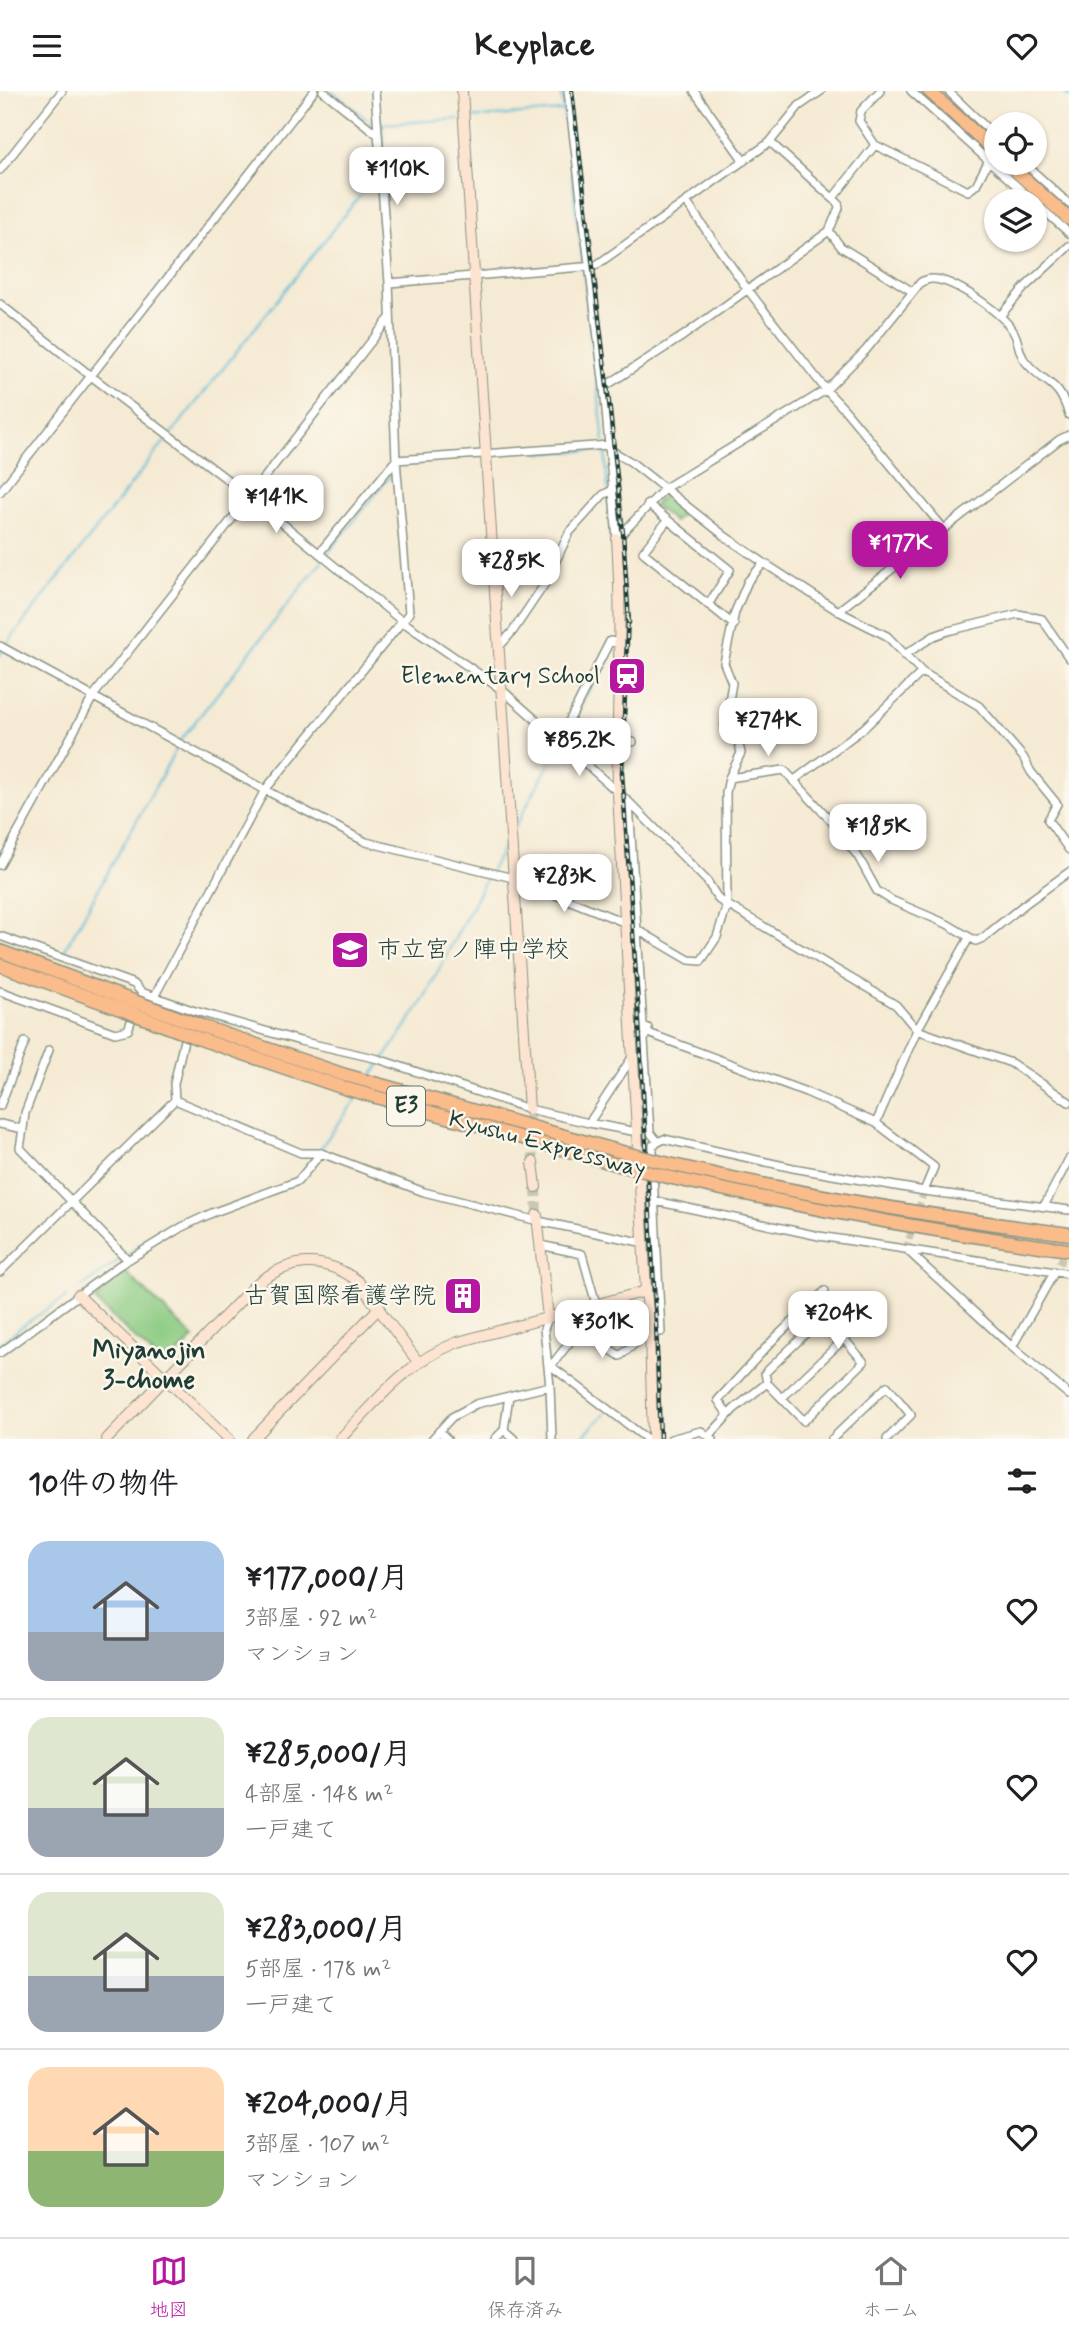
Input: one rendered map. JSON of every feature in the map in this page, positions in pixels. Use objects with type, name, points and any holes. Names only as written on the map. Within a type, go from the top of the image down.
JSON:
[{"type":"highway","points":[[929,91],[984,149]]},
{"type":"highway","points":[[1020,175],[1069,219]]},
{"type":"highway","name":"Kyushu Expressway","points":[[0,951],[125,1005]]},
{"type":"highway","name":"Kyushu Expressway","points":[[0,965],[199,1032],[620,1159],[858,1217],[1069,1250]]},
{"type":"highway","name":"Kyushu Expressway","points":[[673,1172],[969,1221],[1069,1234]]},
{"type":"street","points":[[0,170],[62,91]]},
{"type":"street","points":[[0,492],[314,91]]},
{"type":"street","points":[[323,91],[377,134]]},
{"type":"street","points":[[154,997],[265,790],[409,613],[396,460],[375,91]]},
{"type":"street","points":[[462,91],[529,1109]]},
{"type":"street","points":[[568,91],[604,387],[617,539],[620,643],[618,794],[650,1331],[653,1439]]},
{"type":"street","points":[[694,91],[744,161]]},
{"type":"street","points":[[388,283],[590,267],[771,142],[799,106],[821,91]]},
{"type":"street","points":[[880,91],[861,111],[859,121],[876,145],[968,191],[976,185],[984,171]]},
{"type":"street","points":[[911,91],[984,150]]},
{"type":"street","points":[[948,91],[984,126]]},
{"type":"street","points":[[604,387],[683,336],[829,231],[839,208],[833,198],[771,142]]},
{"type":"street","points":[[833,198],[876,145]]},
{"type":"street","points":[[1010,175],[1069,233]]},
{"type":"street","points":[[1037,175],[1069,204]]},
{"type":"street","points":[[687,202],[748,290],[826,390],[944,529]]},
{"type":"street","points":[[829,231],[841,247],[913,292]]},
{"type":"street","points":[[1000,316],[1025,287],[1069,246]]},
{"type":"street","points":[[617,539],[664,488],[826,390],[866,350],[921,282],[928,279],[938,280],[964,291],[1000,316],[1014,333],[1027,363],[1061,393],[1069,415]]},
{"type":"street","points":[[0,304],[320,552],[402,622],[501,689],[629,802],[707,881],[719,900],[750,921],[895,1005],[917,1030],[1011,1063],[1069,1102]]},
{"type":"street","points":[[0,865],[94,695],[389,320]]},
{"type":"street","points":[[838,611],[1069,435]]},
{"type":"street","points":[[320,552],[396,460],[609,447],[726,537],[838,611],[887,636],[922,672],[979,706],[1023,757],[1031,772],[1057,804],[1048,820],[1069,850]]},
{"type":"street","points":[[499,647],[546,582],[569,533],[603,495],[612,490]]},
{"type":"street","points":[[649,504],[730,570],[708,605]]},
{"type":"street","points":[[667,521],[643,552],[734,625]]},
{"type":"street","points":[[0,646],[366,842],[513,878],[626,923],[689,960],[701,961],[717,937],[727,905],[726,793],[729,778],[741,753],[738,740],[725,725],[732,683],[724,663],[740,596],[748,580],[764,563]]},
{"type":"street","points":[[904,655],[934,636],[1018,614],[1042,619],[1069,658]]},
{"type":"street","points":[[559,741],[610,641],[620,643]]},
{"type":"street","points":[[793,781],[864,728],[922,672]]},
{"type":"street","points":[[617,741],[633,743]]},
{"type":"street","points":[[729,778],[784,770],[833,823],[859,858],[877,891],[891,900],[947,924],[976,941],[983,939],[1024,904],[1069,872]]},
{"type":"street","points":[[629,802],[643,1026],[648,1028],[644,1040],[650,1132],[657,1142]]},
{"type":"street","points":[[0,936],[134,984],[141,992],[192,1010],[300,1041],[378,1059],[529,1109],[637,1132]]},
{"type":"street","points":[[876,1123],[917,1030],[969,938]]},
{"type":"street","points":[[0,991],[115,1033],[128,1030],[141,992]]},
{"type":"street","points":[[0,1272],[174,1100],[177,1067],[192,1010]]},
{"type":"street","points":[[632,1027],[806,1092],[876,1123],[934,1167],[924,1191]]},
{"type":"street","points":[[0,1106],[25,1042]]},
{"type":"street","points":[[49,1049],[25,1113],[20,1148],[128,1260]]},
{"type":"street","points":[[589,1123],[634,1054]]},
{"type":"street","points":[[174,1100],[301,1153],[321,1153],[424,1192],[645,1243]]},
{"type":"street","points":[[0,1123],[23,1129]]},
{"type":"street","points":[[661,1332],[652,1150],[653,1145],[664,1139],[793,1168],[924,1191],[1069,1210]]},
{"type":"street","points":[[0,1353],[128,1260],[182,1227],[298,1181],[321,1153]]},
{"type":"street","points":[[1044,1206],[1069,1159]]},
{"type":"street","points":[[533,1162],[536,1187]]},
{"type":"street","points":[[655,1201],[774,1227],[1069,1274]]},
{"type":"street","points":[[537,1218],[548,1318],[544,1329],[549,1364],[552,1439]]},
{"type":"street","points":[[540,1245],[582,1254],[596,1304]]},
{"type":"street","points":[[906,1249],[1012,1347],[1069,1395]]},
{"type":"street","points":[[107,1439],[256,1284],[273,1271],[290,1265],[307,1262],[324,1264],[359,1280],[418,1362]]},
{"type":"street","points":[[1012,1347],[1054,1273]]},
{"type":"street","points":[[340,1439],[397,1380],[435,1351],[458,1342],[646,1291]]},
{"type":"street","points":[[728,1415],[718,1401],[775,1338],[825,1291]]},
{"type":"street","points":[[78,1295],[229,1439]]},
{"type":"street","points":[[253,1439],[380,1307]]},
{"type":"street","points":[[549,1364],[580,1329],[578,1309]]},
{"type":"street","points":[[824,1316],[864,1362],[804,1421],[767,1383],[765,1373],[824,1316]]},
{"type":"street","points":[[580,1329],[620,1356],[650,1331]]},
{"type":"street","points":[[782,1398],[845,1338]]},
{"type":"street","points":[[549,1364],[647,1439]]},
{"type":"street","points":[[432,1439],[452,1417],[476,1404],[550,1388],[563,1375]]},
{"type":"street","points":[[671,1439],[701,1431],[712,1437],[728,1415],[767,1383]]},
{"type":"street","points":[[832,1439],[887,1386],[911,1415],[887,1439]]},
{"type":"street","points":[[495,1439],[504,1430],[509,1395]]},
{"type":"street","points":[[504,1430],[514,1439]]},
{"type":"street","points":[[439,1431],[447,1439]]},
{"type":"green space","points":[[665,493],[685,510],[674,522],[654,505]]},
{"type":"green space","points":[[121,1268],[194,1338],[173,1359],[158,1360],[95,1301]]},
{"type":"waterway","points":[[332,91],[373,124]]},
{"type":"waterway","points":[[561,91],[583,264]]},
{"type":"waterway","points":[[469,118],[562,111]]},
{"type":"waterway","points":[[381,124],[459,119]]},
{"type":"waterway","points":[[382,124],[384,168]]},
{"type":"waterway","points":[[172,433],[377,174]]},
{"type":"waterway","points":[[583,269],[604,441]]},
{"type":"waterway","points":[[6,645],[168,437]]},
{"type":"waterway","points":[[539,453],[605,450],[608,490]]},
{"type":"waterway","points":[[325,557],[394,471]]},
{"type":"waterway","points":[[609,495],[612,542]]},
{"type":"waterway","points":[[180,741],[322,561]]},
{"type":"waterway","points":[[602,664],[614,645]]},
{"type":"waterway","points":[[0,656],[3,650]]},
{"type":"waterway","points":[[570,726],[590,688]]},
{"type":"waterway","points":[[63,953],[178,746]]},
{"type":"waterway","points":[[515,827],[559,746]]},
{"type":"waterway","points":[[491,870],[507,841]]},
{"type":"waterway","points":[[384,1059],[421,1004],[488,875]]},
{"type":"waterway","points":[[372,1076],[381,1063]]},
{"type":"waterway","points":[[319,1150],[357,1098]]},
{"type":"waterway","points":[[127,1255],[139,1245],[170,1230]]},
{"type":"waterway","points":[[82,1287],[122,1258]]},
{"type":"waterway","points":[[0,1344],[29,1321],[67,1297]]},
{"type":"waterway","points":[[580,1439],[605,1414]]},
{"type":"tunnel","points":[[529,1109],[533,1162]]},
{"type":"tunnel","points":[[536,1187],[537,1215]]},
{"type":"tunnel","points":[[906,1249],[924,1191]]},
{"type":"tunnel","points":[[1054,1273],[1067,1250]]},
{"type":"railway","points":[[572,91],[610,411],[629,623]]},
{"type":"railway","points":[[628,614],[622,773],[638,1004],[660,1439]]},
{"type":"place","name":"Elementary School","points":[[627,676]]},
{"type":"place","name":"市立宮ノ陣中学校","points":[[350,950]]},
{"type":"place","name":"古賀国際看護学院","points":[[463,1296]]},
{"type":"district","name":"Miyanojin 3-chome","points":[[149,1366]]}]
